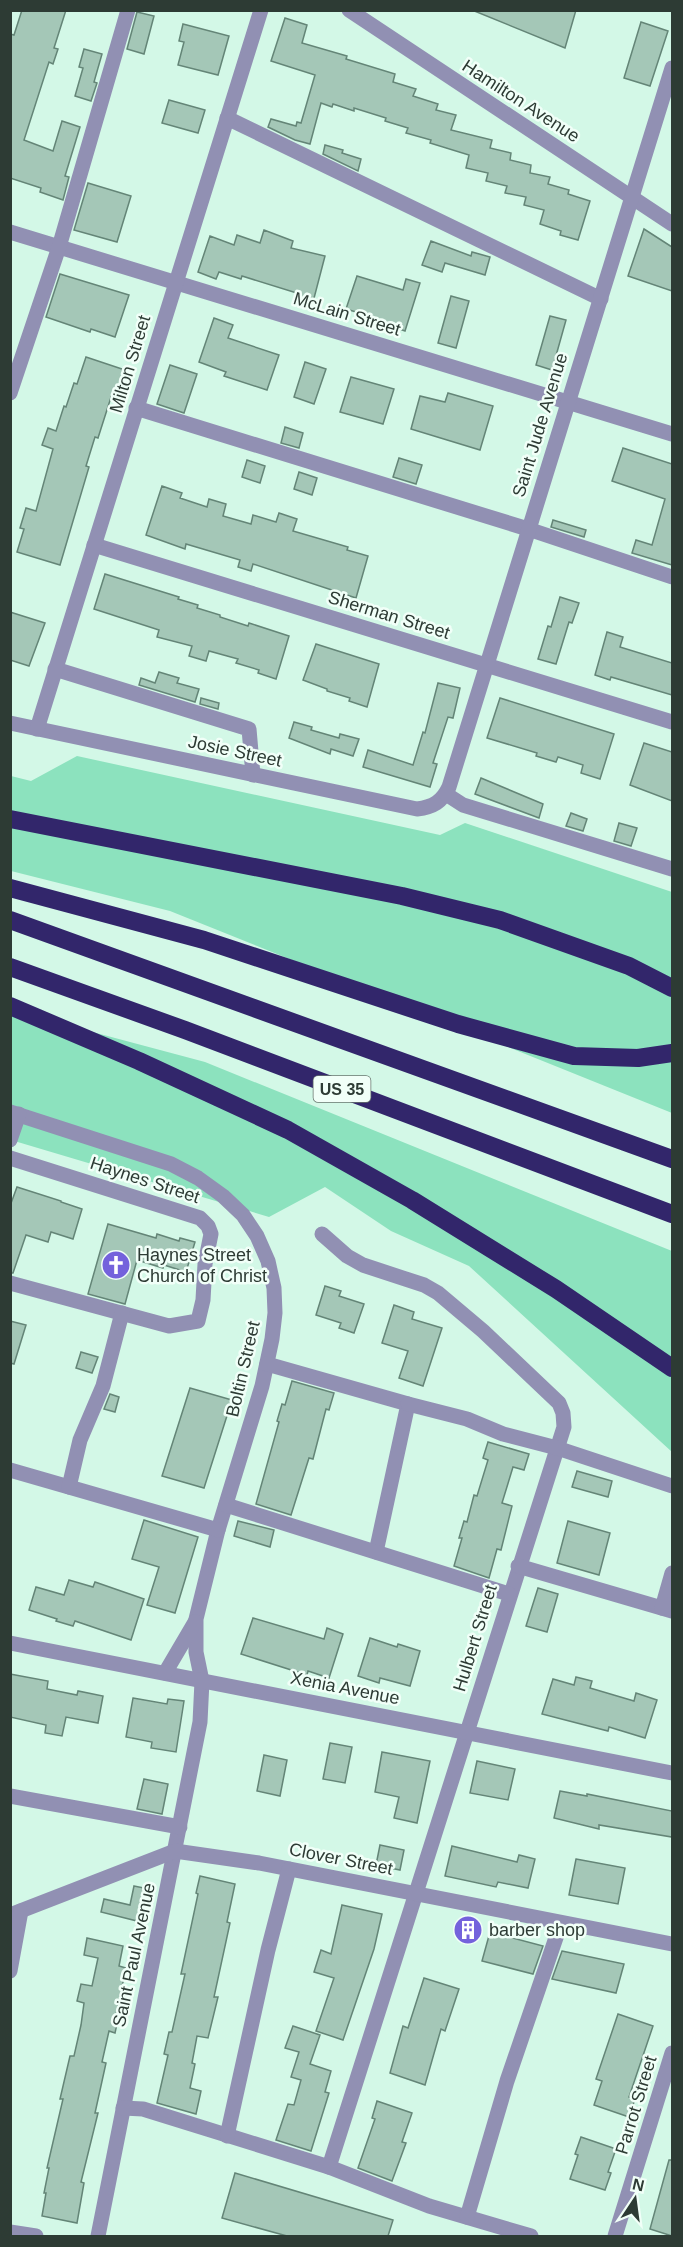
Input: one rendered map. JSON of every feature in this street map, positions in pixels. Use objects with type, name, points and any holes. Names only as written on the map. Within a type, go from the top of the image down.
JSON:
[{"type":"highway","points":[[10,819],[402,896],[500,920],[629,966],[672,988]]},
{"type":"highway","points":[[10,888],[204,940],[458,1024],[574,1056],[638,1058],[672,1053]]},
{"type":"highway","name":"US 35","points":[[10,920],[672,1160]]},
{"type":"highway","name":"US 35","points":[[10,968],[185,1030],[672,1214]]},
{"type":"highway","points":[[10,1006],[139,1061],[288,1130],[421,1206],[556,1289],[672,1368]]},
{"type":"street","points":[[10,393],[59,247],[128,10]]},
{"type":"street","name":"Milton Street","points":[[37,729],[261,10]]},
{"type":"street","name":"Hamilton Avenue","points":[[349,10],[672,224]]},
{"type":"street","name":"Saint Jude Avenue","points":[[446,794],[488,666],[528,529],[672,68]]},
{"type":"street","points":[[227,118],[601,299]]},
{"type":"street","name":"McLain Street","points":[[10,232],[672,434]]},
{"type":"street","points":[[136,408],[528,529],[672,577]]},
{"type":"street","name":"Sherman Street","points":[[94,545],[672,722]]},
{"type":"street","points":[[55,669],[249,729],[253,775]]},
{"type":"street","name":"Josie Street","points":[[10,723],[417,809],[430,807],[441,801],[446,794]]},
{"type":"street","points":[[446,794],[464,805],[672,869]]},
{"type":"street","points":[[10,1140],[15,1113]]},
{"type":"street","name":"Boltin Street","points":[[15,1113],[171,1164],[198,1178],[223,1196],[243,1215],[261,1244],[268,1261],[274,1288],[275,1312],[267,1364],[218,1530],[196,1619],[196,1652],[202,1681]]},
{"type":"street","name":"Haynes Street","points":[[10,1158],[200,1218],[208,1226],[211,1234],[205,1264],[203,1300],[198,1321],[169,1326],[122,1312]]},
{"type":"street","name":"Hulbert Street","points":[[322,1234],[347,1256],[363,1265],[424,1285],[438,1293],[491,1338],[559,1403],[563,1413],[564,1427],[509,1594],[488,1669],[329,2167]]},
{"type":"street","points":[[10,1283],[122,1312],[103,1386],[80,1440],[69,1487]]},
{"type":"street","points":[[267,1364],[467,1419],[503,1434],[557,1448],[672,1486]]},
{"type":"street","points":[[376,1552],[408,1404]]},
{"type":"street","points":[[10,1470],[218,1530]]},
{"type":"street","points":[[226,1504],[509,1594]]},
{"type":"street","points":[[518,1566],[667,1609],[672,1573]]},
{"type":"street","points":[[165,1673],[196,1619]]},
{"type":"street","name":"Xenia Avenue","points":[[10,1643],[672,1773]]},
{"type":"street","name":"Saint Paul Avenue","points":[[99,2236],[200,1722],[202,1681]]},
{"type":"street","points":[[10,1796],[180,1827]]},
{"type":"street","points":[[10,1971],[16,1913],[176,1851]]},
{"type":"street","name":"Clover Street","points":[[176,1851],[289,1869],[672,1944]]},
{"type":"street","points":[[227,2136],[268,1950],[289,1869]]},
{"type":"street","points":[[467,2217],[507,2081],[561,1923]]},
{"type":"street","name":"Parrot Street","points":[[615,2236],[672,2053]]},
{"type":"street","points":[[123,2108],[142,2109],[329,2167],[429,2206],[531,2236]]},
{"type":"street","points":[[10,2232],[36,2236]]},
{"type":"green space","points":[[77,756],[440,835],[465,823],[672,892],[672,1113],[170,911],[11,871],[11,776],[31,781]]},
{"type":"green space","points":[[10,1010],[205,1062],[672,1251],[672,1452],[469,1266],[391,1231],[325,1187],[269,1217],[11,1140]]},
{"type":"building","points":[[22,10],[66,10],[54,48],[58,49],[53,64],[49,62],[24,140],[53,151],[62,121],[80,127],[65,176],[69,177],[63,200],[40,192],[41,188],[10,178],[10,34],[14,35]]},
{"type":"building","points":[[472,10],[576,10],[565,48]]},
{"type":"building","points":[[137,12],[154,16],[144,54],[127,49]]},
{"type":"building","points":[[285,18],[307,25],[302,43],[347,56],[346,59],[395,74],[393,82],[416,89],[413,96],[438,104],[436,110],[456,115],[451,130],[492,140],[490,148],[511,153],[510,160],[531,165],[530,173],[550,177],[548,184],[569,190],[568,194],[590,201],[578,240],[560,235],[561,231],[540,224],[544,210],[524,205],[526,197],[505,193],[507,186],[486,181],[488,173],[466,168],[469,155],[406,133],[408,128],[385,121],[386,118],[354,108],[354,111],[333,104],[332,107],[321,103],[310,144],[295,140],[268,127],[271,119],[296,126],[297,122],[301,123],[315,75],[271,61]]},
{"type":"building","points":[[641,22],[668,31],[650,86],[624,78]]},
{"type":"building","points":[[183,24],[229,36],[218,75],[178,65],[184,42],[179,41]]},
{"type":"building","points":[[84,49],[102,54],[91,101],[75,96],[83,68],[79,67]]},
{"type":"building","points":[[169,100],[205,110],[198,133],[162,123]]},
{"type":"building","points":[[325,145],[343,150],[342,153],[361,159],[358,171],[323,154]]},
{"type":"building","points":[[88,183],[131,196],[117,242],[74,230]]},
{"type":"building","points":[[644,229],[672,247],[672,291],[628,276]]},
{"type":"building","points":[[264,230],[293,241],[291,248],[325,256],[313,302],[299,298],[300,294],[242,276],[241,279],[219,272],[216,279],[198,272],[210,236],[234,245],[237,235],[260,243]]},
{"type":"building","points":[[431,241],[471,256],[472,252],[490,257],[485,275],[445,263],[442,272],[422,265]]},
{"type":"building","points":[[60,274],[129,295],[115,337],[91,329],[90,332],[46,317]]},
{"type":"building","points":[[357,276],[403,290],[406,279],[420,283],[405,331],[375,320],[376,318],[346,309]]},
{"type":"building","points":[[451,296],[469,301],[456,348],[438,343]]},
{"type":"building","points":[[550,316],[566,320],[552,370],[536,365]]},
{"type":"building","points":[[214,318],[233,325],[228,338],[279,355],[267,390],[224,376],[226,372],[199,362]]},
{"type":"building","points":[[86,357],[125,370],[118,393],[113,391],[98,438],[95,437],[86,466],[89,467],[60,565],[17,552],[24,529],[20,528],[26,508],[36,511],[53,449],[42,445],[48,428],[56,431],[64,406],[66,407],[74,383],[77,384]]},
{"type":"building","points":[[305,362],[326,369],[314,404],[294,397]]},
{"type":"building","points":[[170,365],[197,374],[184,413],[157,404]]},
{"type":"building","points":[[351,377],[394,389],[383,424],[340,412]]},
{"type":"building","points":[[448,393],[493,406],[480,450],[411,429],[420,396],[445,402]]},
{"type":"building","points":[[285,427],[303,433],[299,448],[281,443]]},
{"type":"building","points":[[623,448],[672,464],[672,565],[632,553],[636,540],[652,545],[665,499],[612,481]]},
{"type":"building","points":[[399,458],[422,465],[416,484],[393,477]]},
{"type":"building","points":[[247,460],[265,466],[260,483],[242,477]]},
{"type":"building","points":[[299,472],[317,478],[312,495],[294,489]]},
{"type":"building","points":[[162,486],[182,493],[180,498],[207,507],[209,499],[226,504],[223,516],[251,524],[253,515],[276,522],[279,513],[297,519],[293,531],[348,547],[347,550],[368,556],[356,598],[253,564],[251,571],[238,567],[240,560],[186,544],[185,549],[146,535]]},
{"type":"building","points":[[553,520],[586,530],[584,537],[551,527]]},
{"type":"building","points":[[105,574],[179,597],[178,599],[198,605],[197,608],[220,615],[220,617],[248,626],[249,623],[289,636],[276,679],[258,673],[259,670],[236,663],[238,659],[209,651],[206,661],[189,656],[192,646],[157,637],[159,630],[94,609]]},
{"type":"building","points":[[560,597],[579,603],[572,623],[569,622],[556,664],[538,659]]},
{"type":"building","points":[[10,612],[45,623],[29,666],[10,660]]},
{"type":"building","points":[[607,632],[623,637],[620,647],[672,663],[672,695],[611,677],[610,680],[595,675]]},
{"type":"building","points":[[316,644],[379,664],[367,707],[303,680]]},
{"type":"building","points":[[159,672],[179,678],[177,683],[199,689],[195,702],[139,685],[141,678],[155,683]]},
{"type":"building","points":[[438,683],[460,688],[453,718],[448,717],[433,763],[437,764],[430,787],[363,767],[368,750],[413,765],[423,732],[425,733]]},
{"type":"building","points":[[201,698],[219,703],[218,709],[200,704]]},
{"type":"building","points":[[500,698],[614,734],[600,779],[581,773],[583,765],[558,757],[556,762],[536,756],[537,753],[487,738]]},
{"type":"building","points":[[294,722],[312,727],[311,730],[339,738],[340,734],[359,739],[353,756],[331,749],[330,754],[289,738]]},
{"type":"building","points":[[644,743],[672,752],[672,801],[630,785]]},
{"type":"building","points":[[481,778],[543,804],[539,818],[475,794]]},
{"type":"building","points":[[571,813],[587,819],[583,831],[566,826]]},
{"type":"building","points":[[619,823],[637,828],[631,846],[614,841]]},
{"type":"building","points":[[17,1187],[82,1209],[73,1239],[51,1232],[48,1242],[26,1235],[13,1273],[10,1273],[10,1206]]},
{"type":"building","name":"Haynes Street Church of Christ","points":[[108,1224],[156,1238],[157,1234],[179,1241],[180,1238],[195,1242],[186,1272],[137,1260],[125,1304],[88,1294]]},
{"type":"building","points":[[325,1286],[341,1291],[339,1296],[364,1304],[354,1333],[339,1328],[341,1323],[316,1315]]},
{"type":"building","points":[[394,1305],[414,1312],[412,1319],[442,1328],[423,1386],[399,1378],[408,1351],[382,1343]]},
{"type":"building","points":[[10,1321],[26,1325],[14,1364],[10,1363]]},
{"type":"building","points":[[81,1352],[98,1357],[92,1373],[76,1368]]},
{"type":"building","points":[[292,1381],[334,1393],[329,1410],[326,1409],[313,1459],[309,1458],[291,1515],[256,1504],[279,1422],[277,1421],[282,1404],[285,1405]]},
{"type":"building","points":[[190,1388],[232,1400],[204,1488],[162,1476]]},
{"type":"building","points":[[110,1394],[119,1397],[115,1412],[104,1409]]},
{"type":"building","points":[[488,1442],[529,1454],[524,1470],[513,1467],[502,1503],[512,1506],[501,1550],[497,1549],[489,1578],[454,1566],[464,1521],[467,1522],[474,1495],[477,1496],[488,1460],[483,1458]]},
{"type":"building","points":[[577,1471],[612,1481],[608,1497],[572,1487]]},
{"type":"building","points":[[144,1520],[198,1537],[175,1613],[147,1605],[159,1567],[132,1559]]},
{"type":"building","points":[[238,1521],[274,1530],[270,1547],[234,1536]]},
{"type":"building","points":[[568,1521],[610,1533],[599,1575],[557,1563]]},
{"type":"building","points":[[69,1580],[93,1587],[95,1582],[144,1599],[131,1640],[75,1621],[73,1626],[56,1621],[57,1619],[29,1610],[36,1587],[64,1595]]},
{"type":"building","points":[[538,1588],[558,1594],[547,1632],[526,1626]]},
{"type":"building","points":[[253,1618],[324,1639],[327,1628],[343,1634],[329,1678],[308,1671],[307,1675],[241,1654]]},
{"type":"building","points":[[370,1638],[397,1647],[398,1644],[420,1651],[410,1686],[380,1678],[379,1683],[358,1676]]},
{"type":"building","points":[[10,1674],[48,1681],[47,1689],[77,1695],[78,1691],[103,1696],[98,1723],[66,1717],[62,1736],[45,1733],[46,1725],[10,1717]]},
{"type":"building","points":[[576,1677],[592,1681],[590,1688],[634,1701],[636,1693],[657,1700],[645,1738],[609,1727],[608,1731],[542,1714],[553,1679],[574,1685]]},
{"type":"building","points":[[133,1698],[167,1704],[168,1699],[184,1701],[176,1752],[151,1748],[152,1742],[126,1737]]},
{"type":"building","points":[[330,1743],[352,1747],[345,1783],[323,1779]]},
{"type":"building","points":[[382,1752],[430,1761],[417,1823],[394,1818],[399,1797],[375,1792]]},
{"type":"building","points":[[264,1755],[287,1760],[280,1796],[257,1791]]},
{"type":"building","points":[[477,1761],[515,1769],[508,1800],[470,1793]]},
{"type":"building","points":[[144,1779],[168,1784],[162,1814],[137,1809]]},
{"type":"building","points":[[560,1791],[672,1811],[672,1837],[599,1825],[599,1829],[554,1818]]},
{"type":"building","points":[[380,1845],[404,1850],[400,1870],[376,1865]]},
{"type":"building","points":[[452,1846],[517,1862],[519,1855],[535,1859],[528,1888],[498,1882],[496,1887],[445,1876]]},
{"type":"building","points":[[576,1859],[625,1868],[618,1904],[569,1895]]},
{"type":"building","points":[[200,1876],[235,1884],[227,1922],[230,1923],[214,1997],[218,1997],[208,2038],[197,2036],[192,2063],[195,2064],[190,2088],[201,2091],[196,2114],[157,2103],[168,2055],[164,2054],[169,2032],[172,2032],[185,1974],[181,1974]]},
{"type":"building","points":[[134,1886],[149,1889],[141,1922],[101,1912],[104,1899],[130,1905]]},
{"type":"building","points":[[342,1905],[382,1914],[374,1949],[343,2040],[316,2031],[334,1978],[314,1972],[321,1950],[331,1954]]},
{"type":"building","name":"barber shop","points":[[464,1921],[477,1925],[473,1938],[460,1935]]},
{"type":"building","points":[[490,1932],[543,1946],[533,1974],[482,1961]]},
{"type":"building","points":[[87,1938],[123,1946],[119,1966],[126,1968],[116,2015],[119,2015],[115,2033],[109,2031],[102,2062],[106,2063],[95,2113],[98,2113],[81,2182],[84,2183],[77,2223],[42,2216],[49,2168],[47,2168],[63,2099],[60,2099],[70,2056],[74,2056],[81,2025],[84,2003],[77,2001],[81,1984],[92,1986],[98,1958],[84,1955]]},
{"type":"building","points":[[562,1951],[624,1964],[616,1993],[552,1979]]},
{"type":"building","points":[[424,1978],[459,1989],[445,2031],[441,2029],[425,2085],[390,2073],[403,2026],[408,2028]]},
{"type":"building","points":[[618,2014],[653,2026],[629,2097],[635,2099],[629,2117],[594,2105],[602,2081],[596,2079]]},
{"type":"building","points":[[293,2026],[320,2035],[310,2064],[331,2071],[325,2092],[329,2093],[311,2151],[276,2140],[288,2104],[294,2105],[301,2080],[291,2077],[299,2052],[285,2048]]},
{"type":"building","points":[[377,2101],[412,2113],[402,2142],[406,2143],[392,2181],[358,2168],[375,2119],[372,2118]]},
{"type":"building","points":[[581,2137],[616,2149],[605,2190],[570,2179]]},
{"type":"building","points":[[669,2160],[672,2160],[672,2236],[650,2229]]},
{"type":"building","points":[[235,2173],[393,2220],[388,2236],[287,2236],[222,2218]]},
{"type":"place","name":"Haynes Street Church of Christ","points":[[116,1265]]},
{"type":"place","name":"barber shop","points":[[468,1930]]}]
